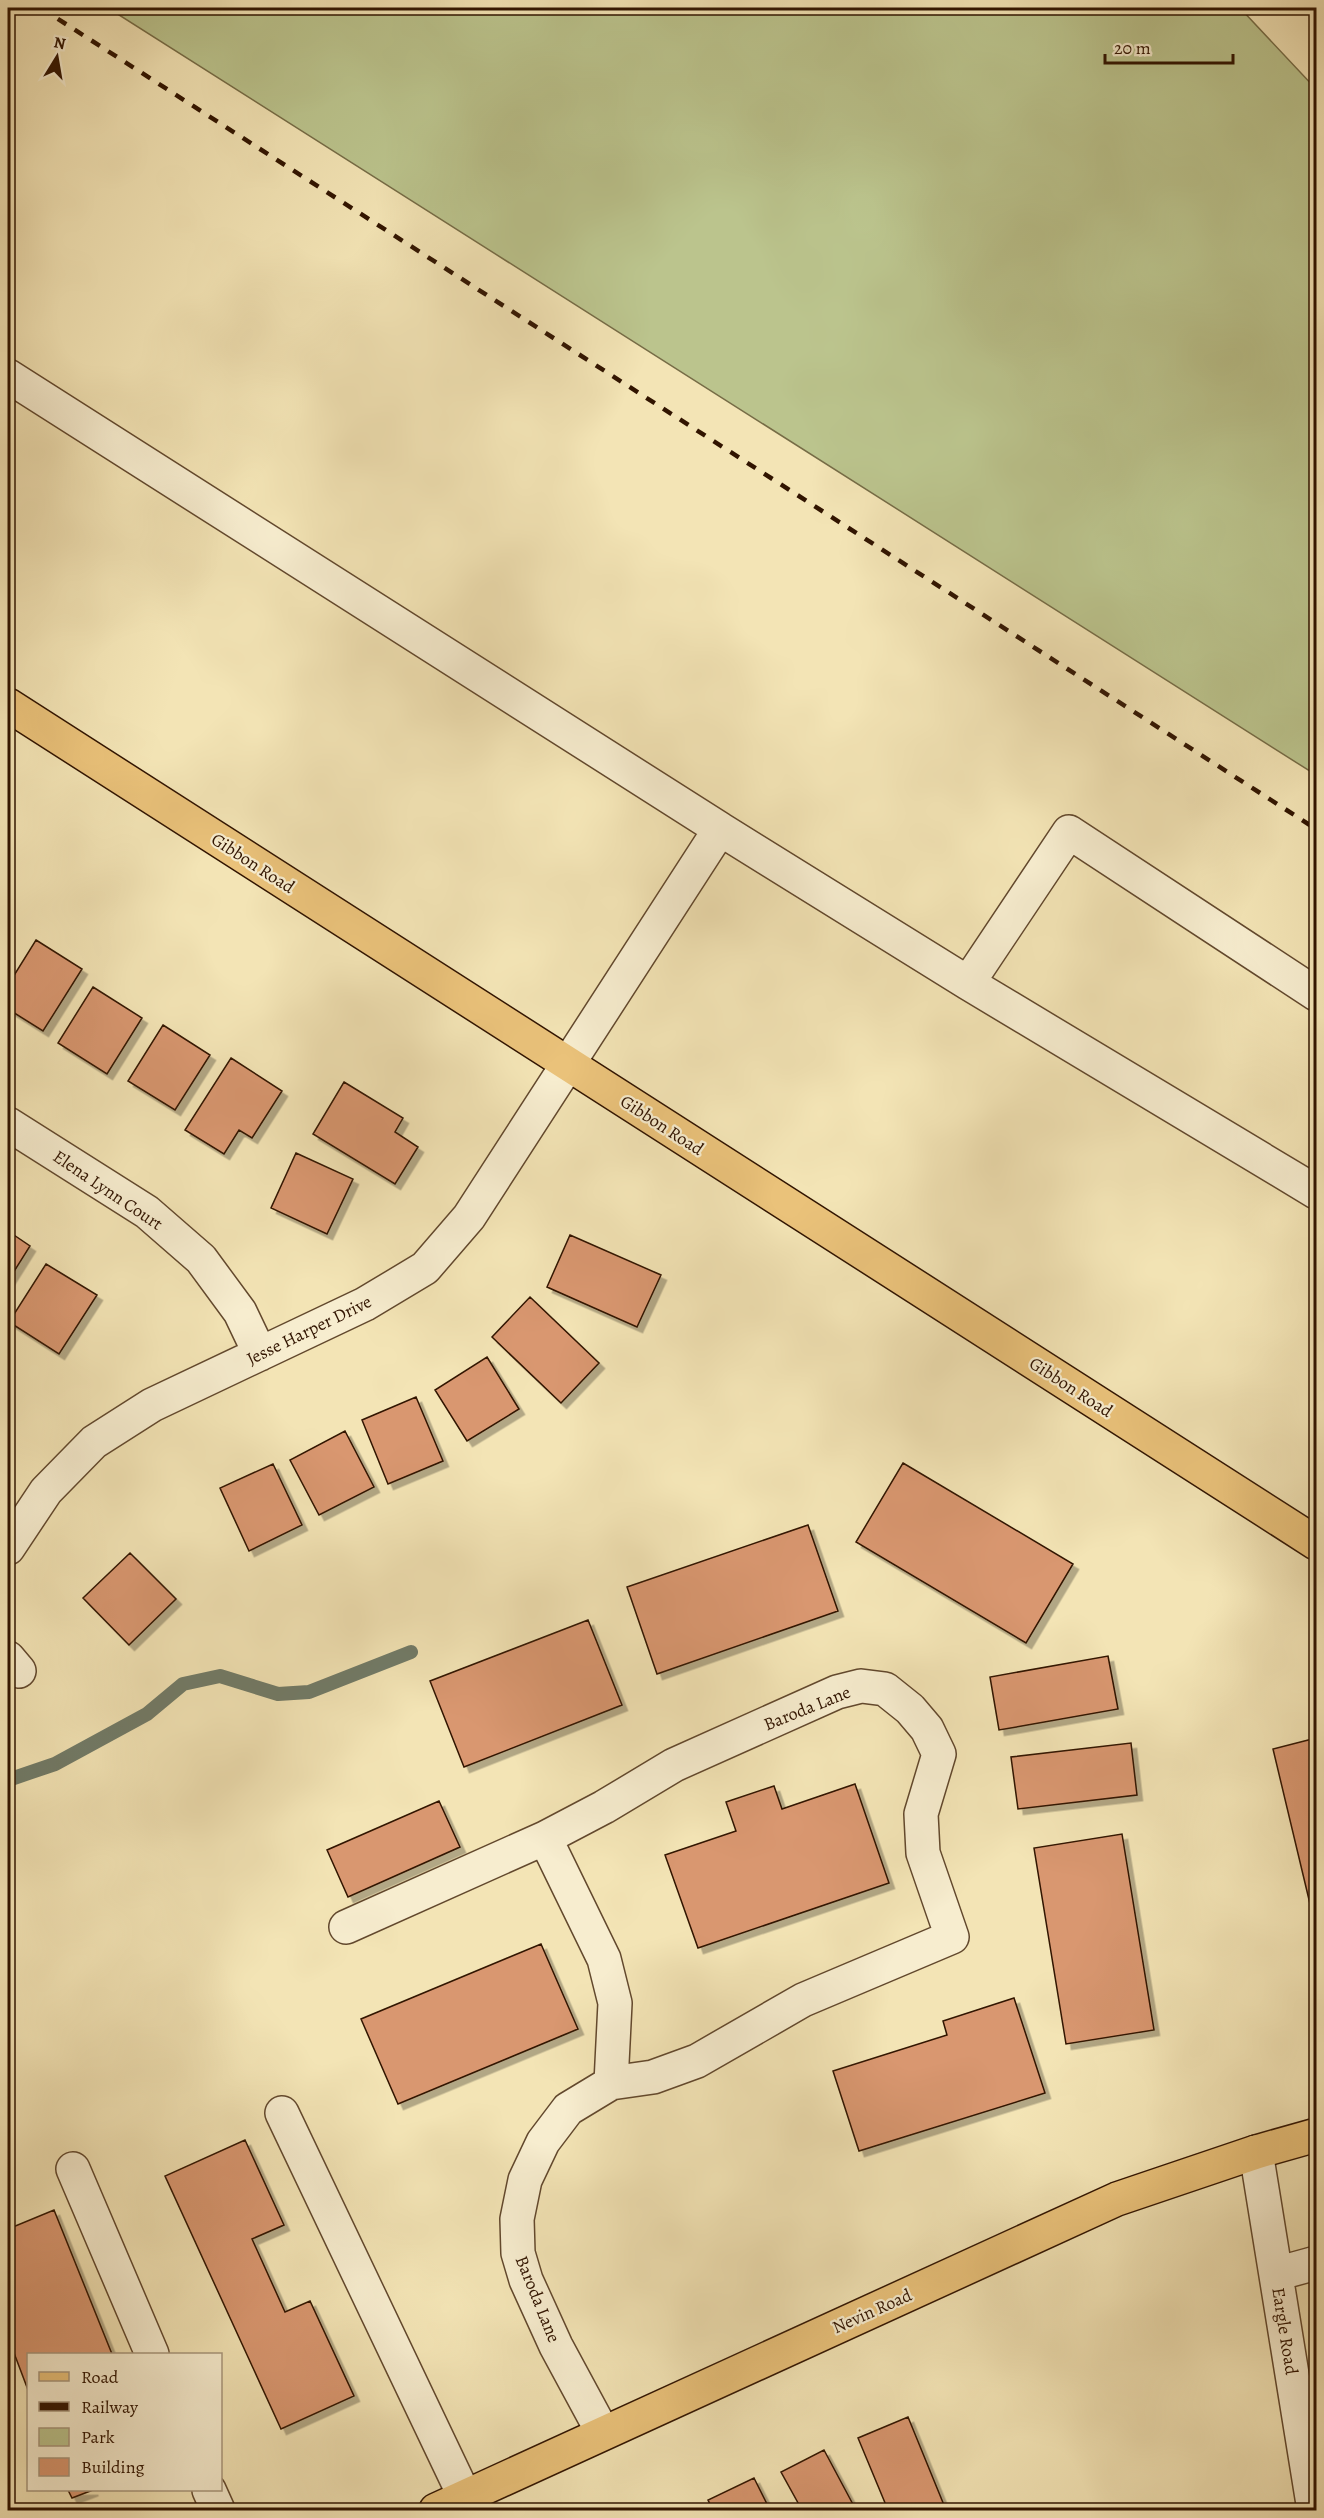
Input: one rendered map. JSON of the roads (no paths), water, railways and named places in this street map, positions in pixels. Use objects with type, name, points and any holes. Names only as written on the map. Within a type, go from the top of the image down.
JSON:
[{"type":"main road","name":"Gibbon Road","points":[[8,705],[1317,1543]]},
{"type":"main road","name":"Nevin Road","points":[[450,2504],[1116,2199],[1256,2152],[1317,2135]]},
{"type":"street","points":[[8,376],[720,829],[968,982],[1317,1192]]},
{"type":"street","name":"Jesse Harper Drive","points":[[8,1548],[46,1491],[94,1442],[152,1405],[365,1304],[425,1268],[469,1217],[720,829]]},
{"type":"street","points":[[968,982],[1069,832],[1317,994]]},
{"type":"street","name":"Elena Lynn Court","points":[[8,1124],[147,1212],[201,1259],[240,1312],[260,1354]]},
{"type":"street","name":"Baroda Lane","points":[[545,1838],[604,1807],[674,1765],[837,1692],[861,1686],[885,1689],[910,1709],[927,1729],[939,1754],[921,1814],[922,1843],[923,1853],[952,1937],[803,2000],[697,2061],[652,2077],[611,2083],[568,2109],[543,2142],[525,2180],[517,2219],[518,2253],[526,2280],[556,2346],[603,2433]]},
{"type":"street","points":[[345,1927],[545,1838],[604,1959],[615,2003],[615,2041],[611,2083]]},
{"type":"street","points":[[282,2113],[450,2504]]},
{"type":"street","name":"Eargle Road","points":[[1256,2152],[1314,2511]]},
{"type":"street","points":[[73,2169],[151,2353]]},
{"type":"street","points":[[1276,2274],[1317,2263]]},
{"type":"street","points":[[209,2491],[218,2511]]},
{"type":"waterway","points":[[8,1780],[55,1764],[147,1714],[183,1684],[220,1676],[278,1694],[309,1692],[411,1652]]},
{"type":"railway","points":[[41,8],[1316,829]]}]
